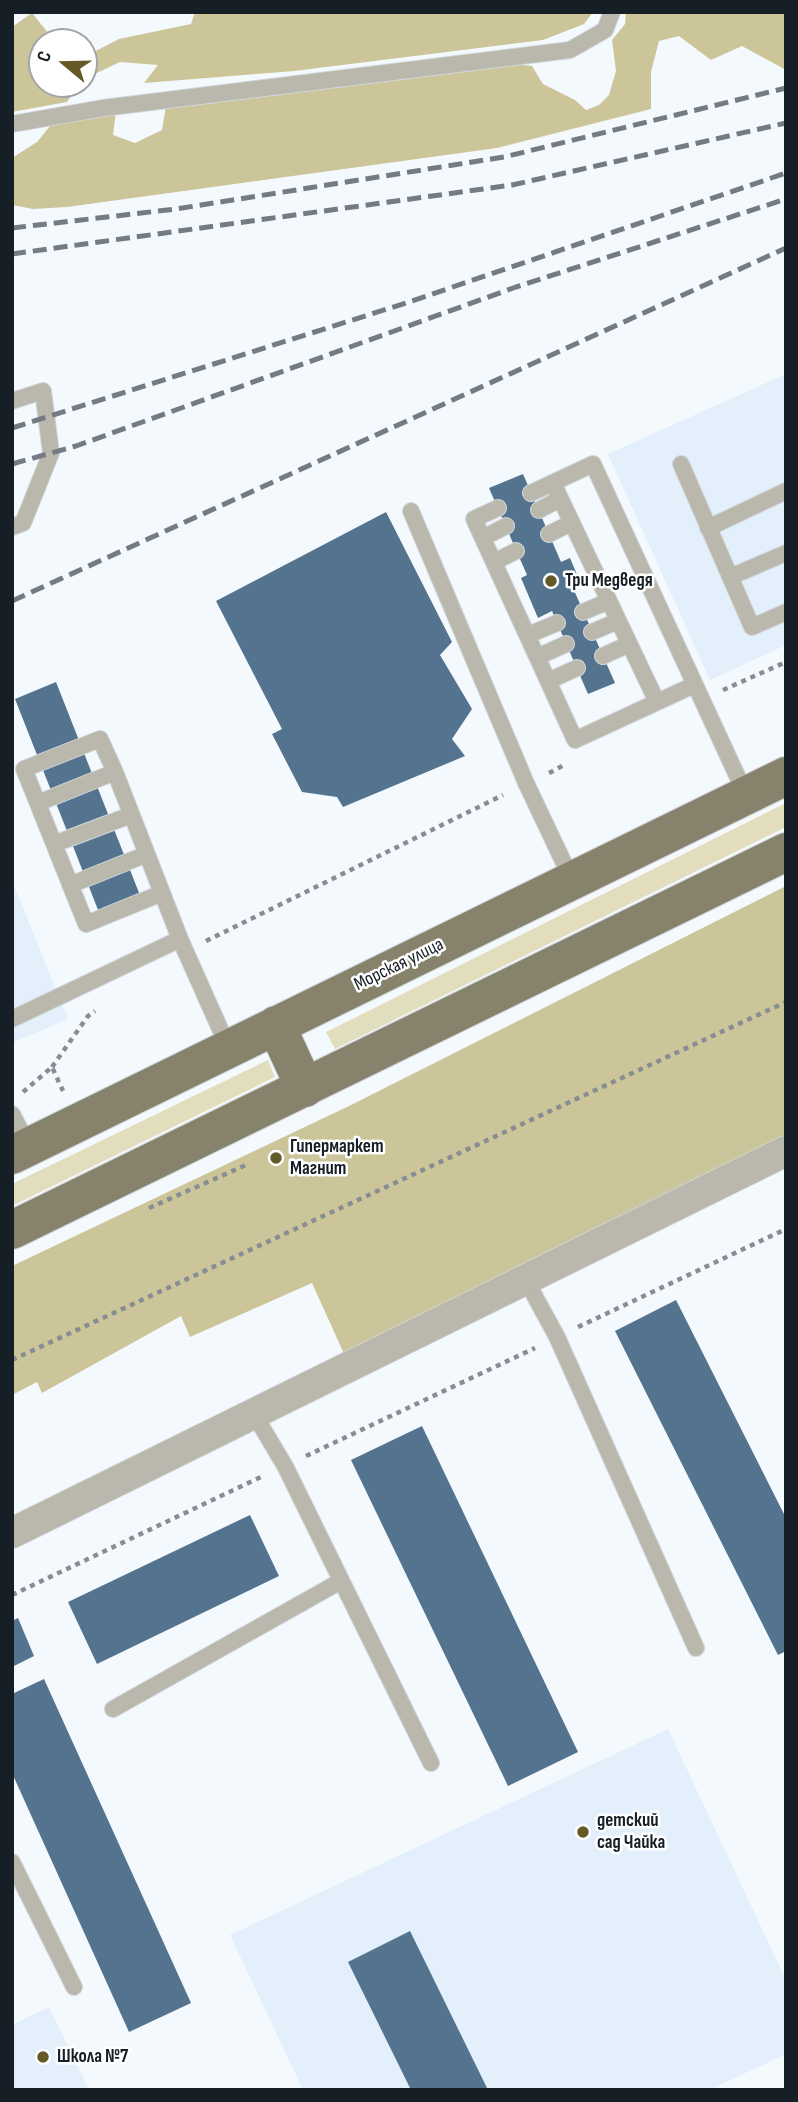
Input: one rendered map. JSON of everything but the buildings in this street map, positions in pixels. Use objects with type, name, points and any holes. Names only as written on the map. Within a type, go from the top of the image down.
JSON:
[{"type":"main road","name":"Морская улица","points":[[18,1138],[229,1049],[786,776]]},
{"type":"main road","points":[[12,1230],[786,852]]},
{"type":"main road","points":[[276,1025],[305,1088]]},
{"type":"street","points":[[12,1533],[526,1280],[783,1159]]},
{"type":"lane","points":[[12,124],[103,108],[570,50],[605,30],[611,12]]},
{"type":"lane","points":[[12,401],[43,391],[51,453],[23,523],[12,527]]},
{"type":"lane","points":[[531,493],[593,464],[746,795]]},
{"type":"lane","points":[[681,464],[752,627],[786,612]]},
{"type":"lane","points":[[553,483],[657,702]]},
{"type":"lane","points":[[708,528],[786,491]]},
{"type":"lane","points":[[539,510],[560,499]]},
{"type":"lane","points":[[498,508],[474,519],[575,740],[657,702],[698,692]]},
{"type":"lane","points":[[411,511],[526,783],[572,880]]},
{"type":"lane","points":[[549,534],[571,523]]},
{"type":"lane","points":[[482,538],[506,526]]},
{"type":"lane","points":[[494,562],[516,551]]},
{"type":"lane","points":[[730,577],[786,553]]},
{"type":"lane","points":[[583,612],[609,601]]},
{"type":"lane","points":[[592,632],[618,621]]},
{"type":"lane","points":[[528,635],[557,623]]},
{"type":"lane","points":[[603,656],[629,643]]},
{"type":"lane","points":[[537,657],[566,644]]},
{"type":"lane","points":[[548,681],[577,668]]},
{"type":"lane","points":[[162,893],[86,923],[24,769],[100,738],[115,772],[131,815],[147,854],[162,893],[182,945],[229,1049]]},
{"type":"lane","points":[[38,803],[115,772]]},
{"type":"lane","points":[[54,844],[131,815]]},
{"type":"lane","points":[[71,885],[147,854]]},
{"type":"lane","points":[[12,1018],[182,945]]},
{"type":"lane","points":[[526,1280],[557,1337],[696,1648]]},
{"type":"lane","points":[[254,1414],[285,1466],[431,1763]]},
{"type":"lane","points":[[113,1709],[341,1581]]},
{"type":"lane","points":[[12,1862],[74,1987]]},
{"type":"path","points":[[698,692],[786,662]]},
{"type":"path","points":[[182,945],[575,760]]},
{"type":"path","points":[[12,1360],[786,1002]]},
{"type":"path","points":[[52,1067],[88,1016],[99,1009]]},
{"type":"path","points":[[12,1595],[786,1229]]},
{"type":"shaded area","points":[[195,12],[593,12],[584,24],[543,40],[294,71],[144,83],[158,65],[120,62],[98,72],[98,50],[119,39],[191,24]]},
{"type":"shaded area","points":[[626,12],[786,12],[786,70],[742,46],[711,60],[679,36],[659,41],[651,72],[651,109],[497,148],[67,207],[33,209],[12,205],[12,158],[37,142],[50,126],[116,111],[113,135],[135,143],[162,130],[166,106],[513,64],[532,66],[543,84],[575,100],[586,110],[599,105],[609,95],[616,71],[612,40],[625,24]]},
{"type":"shaded area","points":[[32,13],[44,28],[28,28],[28,98],[70,98],[67,102],[12,112],[12,27]]},
{"type":"shaded area","points":[[786,374],[786,645],[710,680],[608,454]]},
{"type":"shaded area","points":[[786,803],[786,827],[335,1049],[326,1032]]},
{"type":"shaded area","points":[[12,881],[68,1019],[12,1043]]},
{"type":"shaded area","points":[[786,886],[786,1142],[345,1356],[312,1283],[190,1337],[181,1316],[42,1393],[37,1382],[12,1395],[12,1266],[349,1106]]},
{"type":"shaded area","points":[[268,1060],[275,1077],[12,1206],[12,1184]]},
{"type":"shaded area","name":"детский сад Чайка","points":[[668,1729],[786,1980],[786,2054],[709,2090],[303,2090],[230,1935]]},
{"type":"shaded area","name":"Школа №7","points":[[49,2007],[89,2090],[12,2090],[12,2025]]},
{"type":"railway","points":[[12,228],[176,209],[504,157],[786,88]]},
{"type":"railway","points":[[12,254],[512,185],[786,123]]},
{"type":"railway","points":[[12,428],[406,303],[786,173]]},
{"type":"railway","points":[[12,464],[76,446],[516,287],[786,199]]},
{"type":"railway","points":[[12,601],[786,248]]},
{"type":"place","name":"Три Медведя","points":[[551,581]]},
{"type":"place","name":"Гипермаркет Магнит","points":[[276,1158]]},
{"type":"place","name":"детский сад Чайка","points":[[583,1832]]},
{"type":"place","name":"Школа №7","points":[[43,2057]]}]
